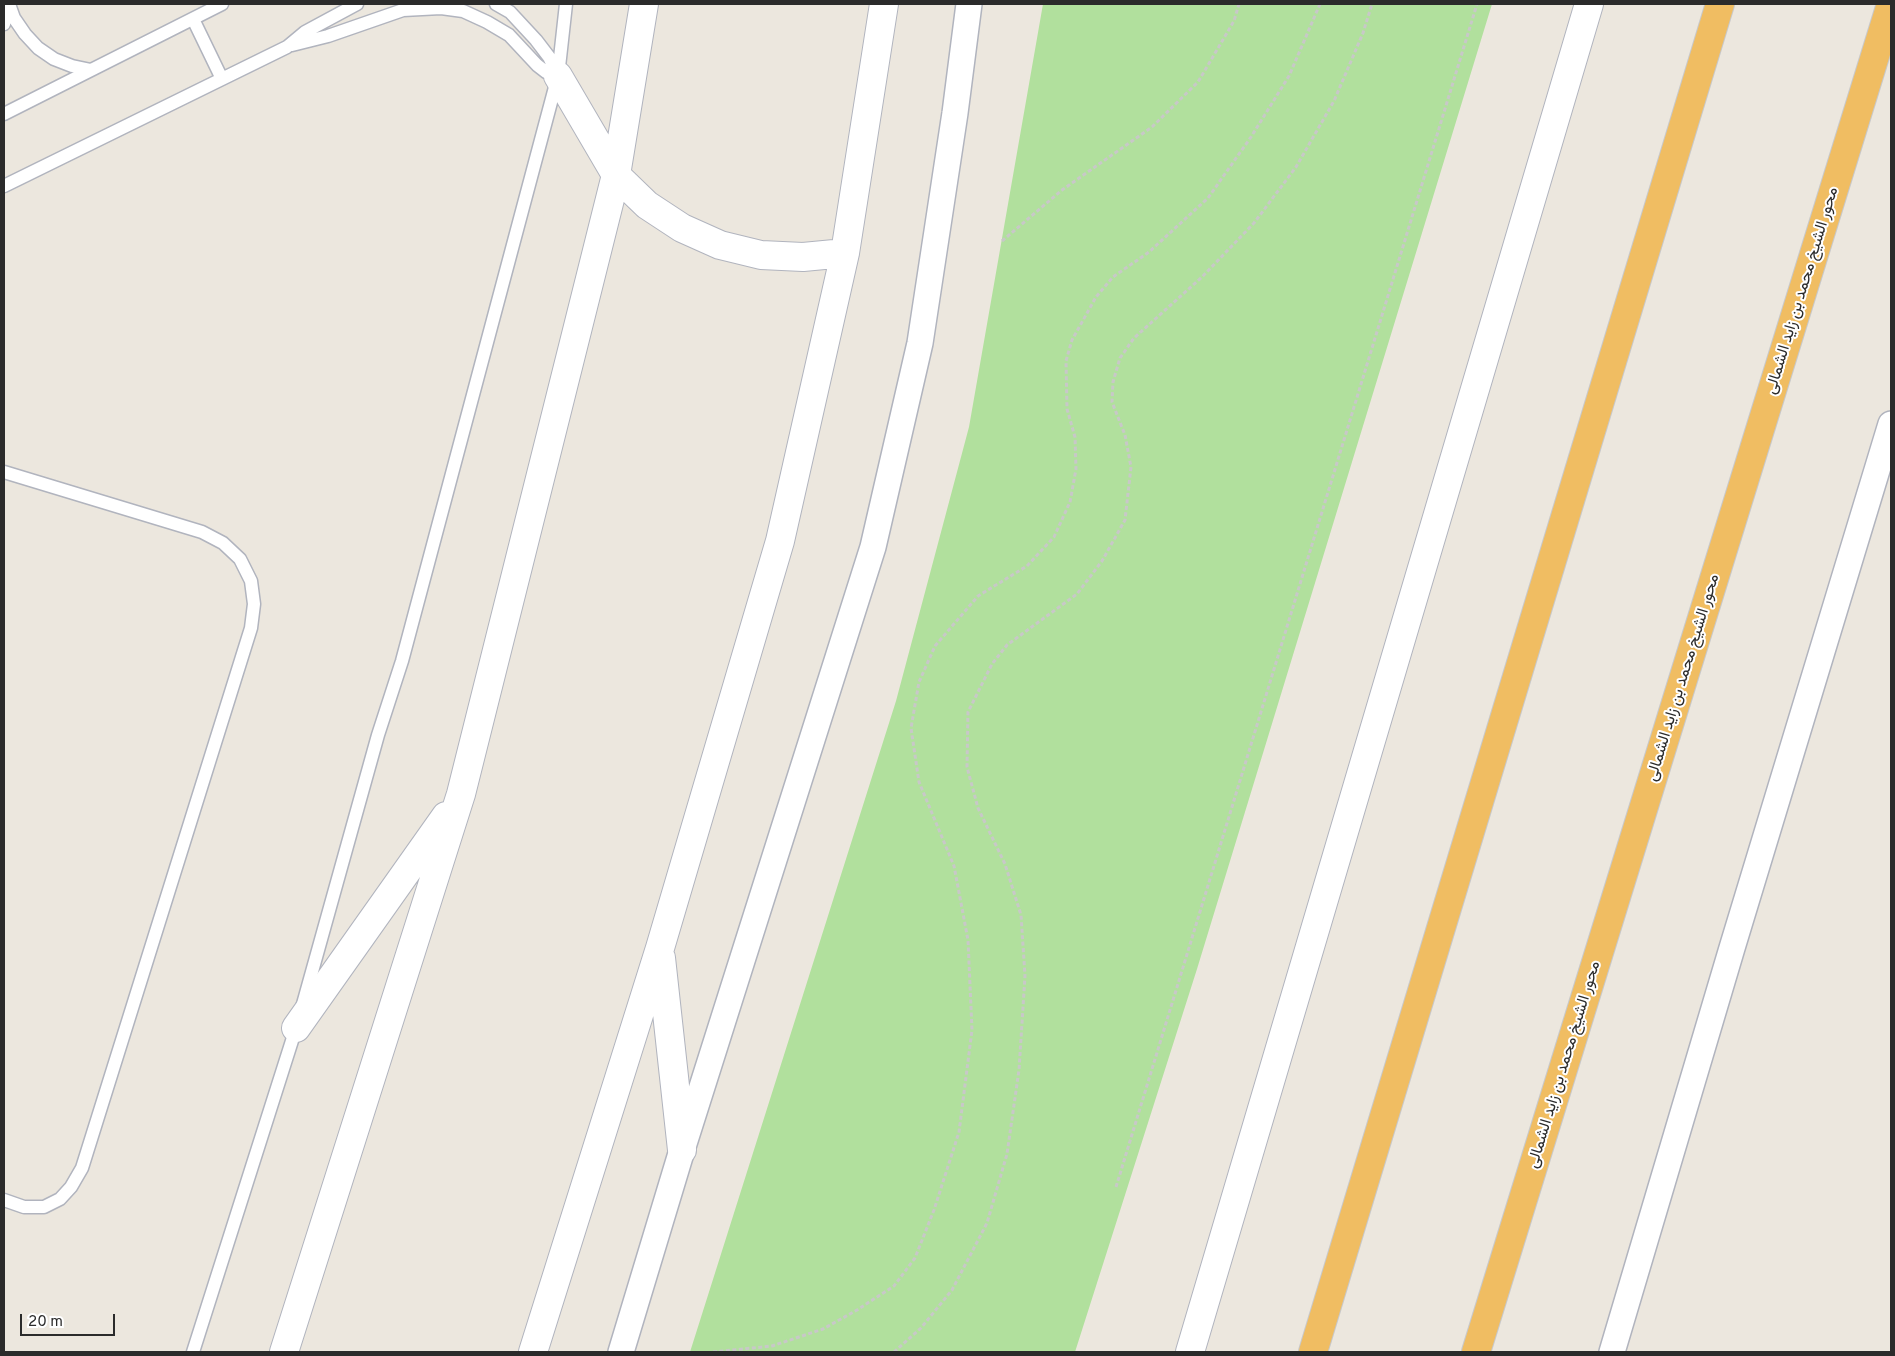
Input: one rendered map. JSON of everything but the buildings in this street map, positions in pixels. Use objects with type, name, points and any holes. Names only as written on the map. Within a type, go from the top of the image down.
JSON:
[{"type":"highway","points":[[1313,1352],[1720,4]]},
{"type":"highway","name":"محور الشيخ محمد بن زايد الشمالى","points":[[1476,1352],[1891,4]]},
{"type":"street","points":[[284,1352],[461,794],[616,175],[644,4]]},
{"type":"street","points":[[533,1352],[660,948],[780,541],[845,253],[884,4]]},
{"type":"street","points":[[621,1352],[682,1150],[873,547],[920,344],[970,4]]},
{"type":"street","points":[[1190,1352],[1589,4]]},
{"type":"street","points":[[558,76],[616,175],[647,205],[682,228],[720,245],[761,255],[803,257],[845,253]]},
{"type":"street","points":[[1612,1352],[1891,424]]},
{"type":"street","points":[[296,1028],[461,794]]},
{"type":"street","points":[[660,948],[682,1150]]},
{"type":"lane","points":[[9,4],[14,18],[38,48],[63,63],[91,70]]},
{"type":"lane","points":[[4,24],[9,4]]},
{"type":"lane","points":[[4,114],[222,4]]},
{"type":"lane","points":[[4,186],[287,46],[305,32],[357,4]]},
{"type":"lane","points":[[496,4],[510,12],[536,40],[549,57],[558,76]]},
{"type":"lane","points":[[193,1352],[296,1028],[378,734],[402,661],[558,76],[566,4]]},
{"type":"lane","points":[[287,46],[328,36],[404,10],[460,8],[509,35],[537,65],[546,72],[558,76]]},
{"type":"lane","points":[[192,19],[222,79]]},
{"type":"lane","points":[[4,472],[202,532],[223,543],[240,559],[251,581],[254,604],[251,628],[82,1168],[66,1193],[60,1199],[44,1207],[24,1207],[4,1200]]},
{"type":"path","points":[[1002,241],[1062,190],[1152,127],[1198,82],[1234,21],[1239,4]]},
{"type":"path","points":[[713,1352],[772,1346],[824,1329],[894,1286],[915,1258],[934,1210],[959,1132],[972,1030],[968,940],[954,866],[918,782],[911,728],[919,682],[935,646],[978,596],[1027,566],[1054,537],[1070,502],[1076,469],[1075,437],[1067,409],[1066,361],[1072,340],[1096,297],[1113,277],[1149,252],[1208,198],[1251,137],[1289,76],[1320,4]]},
{"type":"path","points":[[894,1352],[921,1328],[952,1290],[987,1224],[1007,1154],[1019,1070],[1025,976],[1021,914],[1006,864],[978,808],[966,766],[968,712],[978,690],[1007,645],[1077,594],[1102,561],[1125,520],[1131,467],[1125,435],[1112,402],[1113,382],[1120,358],[1134,338],[1202,277],[1254,223],[1296,167],[1334,101],[1363,33],[1372,4]]},
{"type":"path","points":[[1116,1187],[1477,4]]},
{"type":"green space","points":[[1043,4],[1492,4],[1197,969],[1075,1352],[690,1352],[896,701],[969,427]]}]
